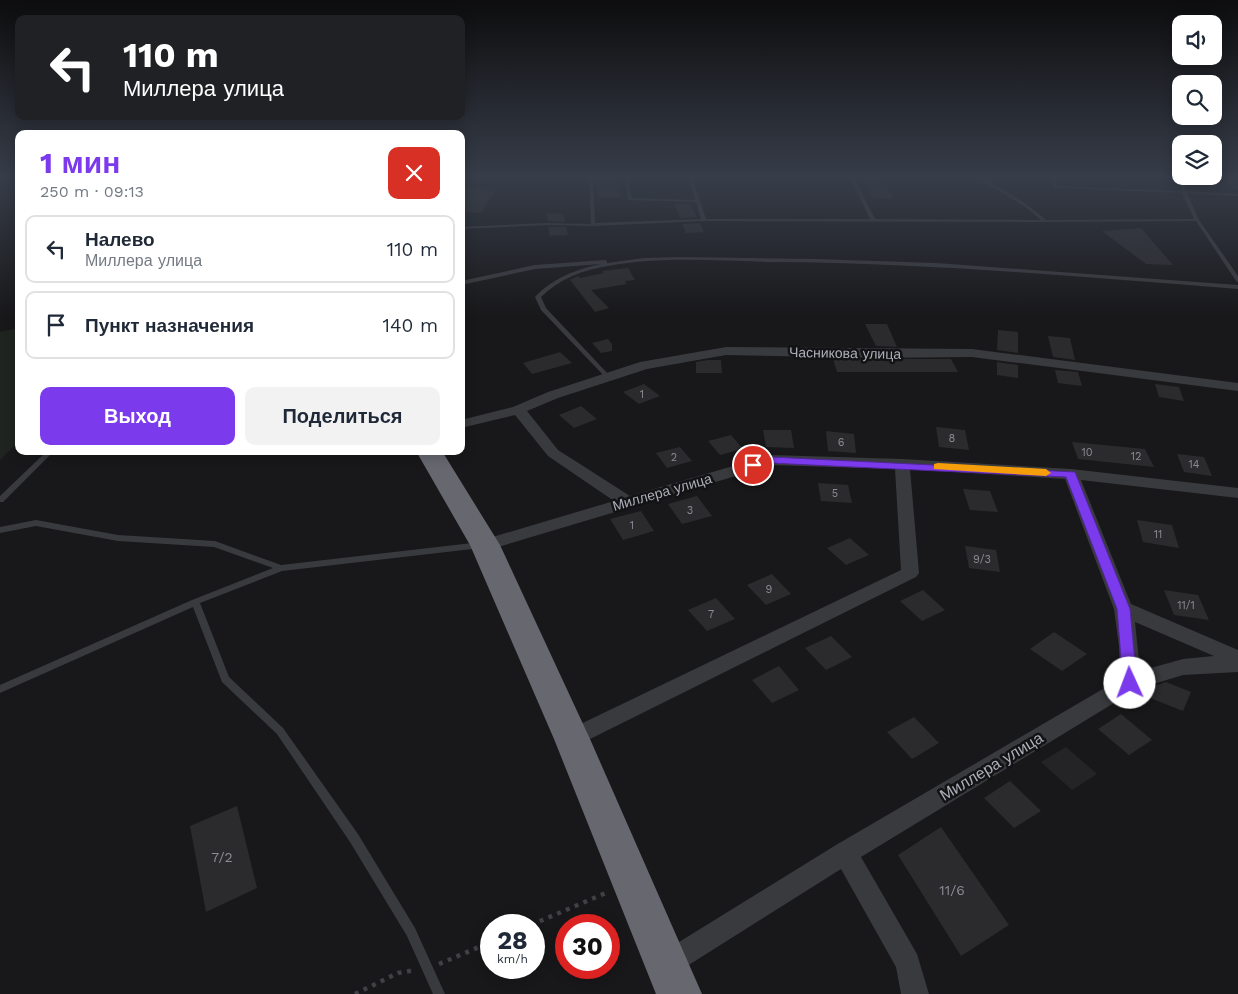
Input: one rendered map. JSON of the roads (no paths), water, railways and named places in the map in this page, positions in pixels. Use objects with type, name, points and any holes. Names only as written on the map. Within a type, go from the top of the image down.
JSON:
[{"type":"highway","points":[[431,455],[485,545],[572,739],[673,979]]},
{"type":"street","name":"Часникова улица","points":[[465,423],[518,410],[553,395],[645,365],[726,351],[879,354],[972,353],[1238,387]]},
{"type":"street","points":[[518,410],[553,453],[627,502]]},
{"type":"street","name":"Миллера улица","points":[[485,545],[771,460],[902,464],[1071,474],[1238,493]]},
{"type":"street","points":[[572,739],[910,572],[902,464]]},
{"type":"street","points":[[1071,474],[1123,609],[1130,683],[1156,672],[1184,666],[1212,663],[1238,664]]},
{"type":"street","points":[[1123,609],[1238,658]]},
{"type":"street","name":"Миллера улица","points":[[673,979],[845,853],[1130,683]]},
{"type":"street","points":[[845,853],[908,963],[915,994]]},
{"type":"lane","points":[[465,228],[549,224],[629,223]]},
{"type":"lane","points":[[1199,223],[1238,280]]},
{"type":"lane","points":[[465,282],[535,267],[626,262],[789,260],[876,262],[1238,287]]},
{"type":"lane","points":[[608,377],[542,309],[538,297],[549,284],[572,273],[626,262]]},
{"type":"lane","points":[[0,500],[47,455]]},
{"type":"lane","points":[[0,530],[36,523],[118,538],[215,544],[281,568]]},
{"type":"lane","points":[[0,689],[195,602],[281,568],[485,545]]},
{"type":"lane","points":[[195,602],[225,679],[280,731],[354,838],[411,932],[440,994]]}]
